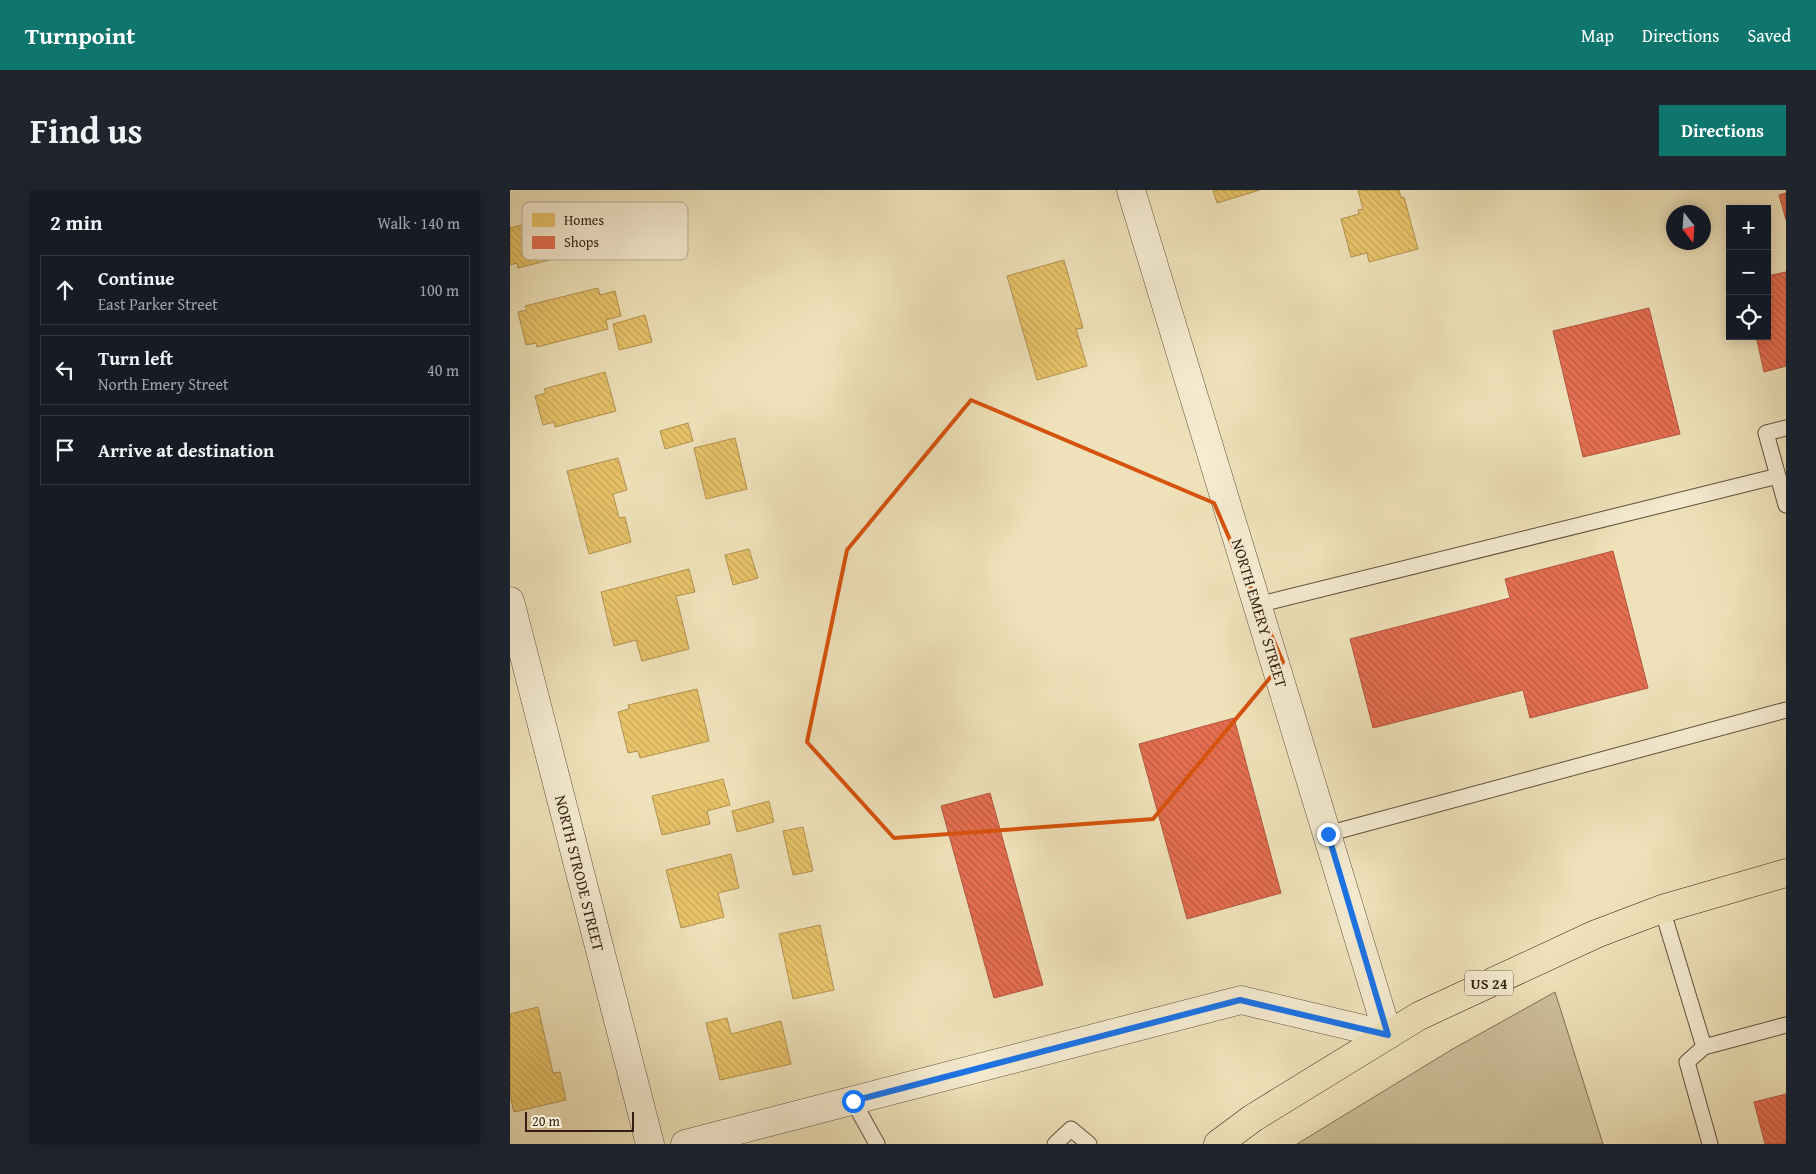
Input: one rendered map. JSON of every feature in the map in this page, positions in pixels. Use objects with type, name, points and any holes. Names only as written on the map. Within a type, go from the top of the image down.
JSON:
[{"type":"main road","name":"US 24","points":[[1218,1144],[1253,1118],[1419,1016],[1596,934],[1662,909],[1786,873]]},
{"type":"street","name":"NORTH EMERY STREET","points":[[1131,190],[1388,1035]]},
{"type":"street","name":"NORTH STRODE STREET","points":[[510,601],[650,1144]]},
{"type":"street","points":[[701,1142],[1240,1000],[1388,1035]]},
{"type":"lane","points":[[1786,428],[1766,433],[1786,504]]},
{"type":"lane","points":[[1257,605],[1778,476]]},
{"type":"lane","points":[[1328,834],[1786,710]]},
{"type":"lane","points":[[1662,909],[1704,1047]]},
{"type":"lane","points":[[1710,1144],[1687,1062],[1704,1047],[1786,1025]]},
{"type":"lane","points":[[853,1101],[872,1143]]},
{"type":"lane","points":[[1054,1144],[1072,1129],[1089,1144]]},
{"type":"highlighted area","points":[[971,400],[1214,503],[1283,662],[1153,819],[894,838],[807,742],[847,550]]},
{"type":"shaded area","points":[[1555,992],[1603,1144],[1297,1144],[1451,1050]]},
{"type":"building: Homes","points":[[1213,190],[1260,190],[1217,203]]},
{"type":"building: Homes","points":[[1358,190],[1399,190],[1401,198],[1404,197],[1418,249],[1369,262],[1367,253],[1351,257],[1341,219],[1359,214],[1358,210],[1363,209]]},
{"type":"building: Homes","points":[[522,225],[522,260],[550,260],[518,268],[517,263],[510,265],[510,228]]},
{"type":"building: Homes","points":[[1064,260],[1083,328],[1076,329],[1087,366],[1037,380],[1007,276]]},
{"type":"building: Homes","points":[[598,288],[600,295],[615,291],[621,316],[606,320],[608,329],[537,347],[536,343],[526,345],[518,312],[527,310],[525,306]]},
{"type":"building: Homes","points":[[645,315],[652,342],[619,350],[613,324]]},
{"type":"building: Homes","points":[[605,372],[616,411],[555,427],[554,422],[543,425],[535,396],[546,393],[544,389]]},
{"type":"building: Homes","points":[[688,423],[693,441],[665,449],[660,431]]},
{"type":"building: Homes","points":[[735,438],[747,489],[706,499],[694,448]]},
{"type":"building: Homes","points":[[618,458],[627,490],[613,494],[619,518],[625,517],[631,542],[589,554],[567,471]]},
{"type":"building: Homes","points":[[749,549],[758,578],[733,585],[725,555]]},
{"type":"building: Homes","points":[[689,569],[695,592],[676,596],[689,649],[642,661],[636,640],[614,646],[601,592]]},
{"type":"building: Homes","points":[[697,689],[709,741],[640,758],[638,751],[628,753],[618,712],[629,709],[628,705]]},
{"type":"building: Homes","points":[[723,779],[730,805],[707,811],[710,824],[662,835],[652,796]]},
{"type":"building: Homes","points":[[769,801],[774,822],[737,832],[732,811]]},
{"type":"building: Homes","points":[[803,827],[813,871],[793,875],[783,831]]},
{"type":"building: Homes","points":[[731,854],[739,888],[718,893],[724,917],[681,928],[666,870]]},
{"type":"building: Homes","points":[[820,925],[834,990],[793,999],[779,934]]},
{"type":"building: Homes","points":[[538,1007],[553,1073],[560,1072],[566,1100],[514,1112],[510,1095],[510,1014]]},
{"type":"building: Homes","points":[[727,1018],[731,1034],[781,1021],[791,1064],[720,1080],[706,1023]]},
{"type":"building: Shops","points":[[1786,193],[1786,220],[1779,195]]},
{"type":"building: Shops","points":[[1786,272],[1786,366],[1764,372],[1757,340],[1771,340],[1771,275]]},
{"type":"building: Shops","points":[[1649,308],[1680,434],[1583,457],[1553,331]]},
{"type":"building: Shops","points":[[1613,551],[1648,688],[1530,718],[1523,690],[1373,728],[1350,639],[1510,598],[1505,579]]},
{"type":"building: Shops","points":[[1234,718],[1281,893],[1187,919],[1139,744]]},
{"type":"building: Shops","points":[[990,793],[1043,985],[994,998],[941,806]]},
{"type":"building: Shops","points":[[1786,1094],[1786,1144],[1765,1144],[1754,1102]]},
{"type":"route","points":[[853,1101],[1240,1000],[1388,1035],[1328,834]]}]
